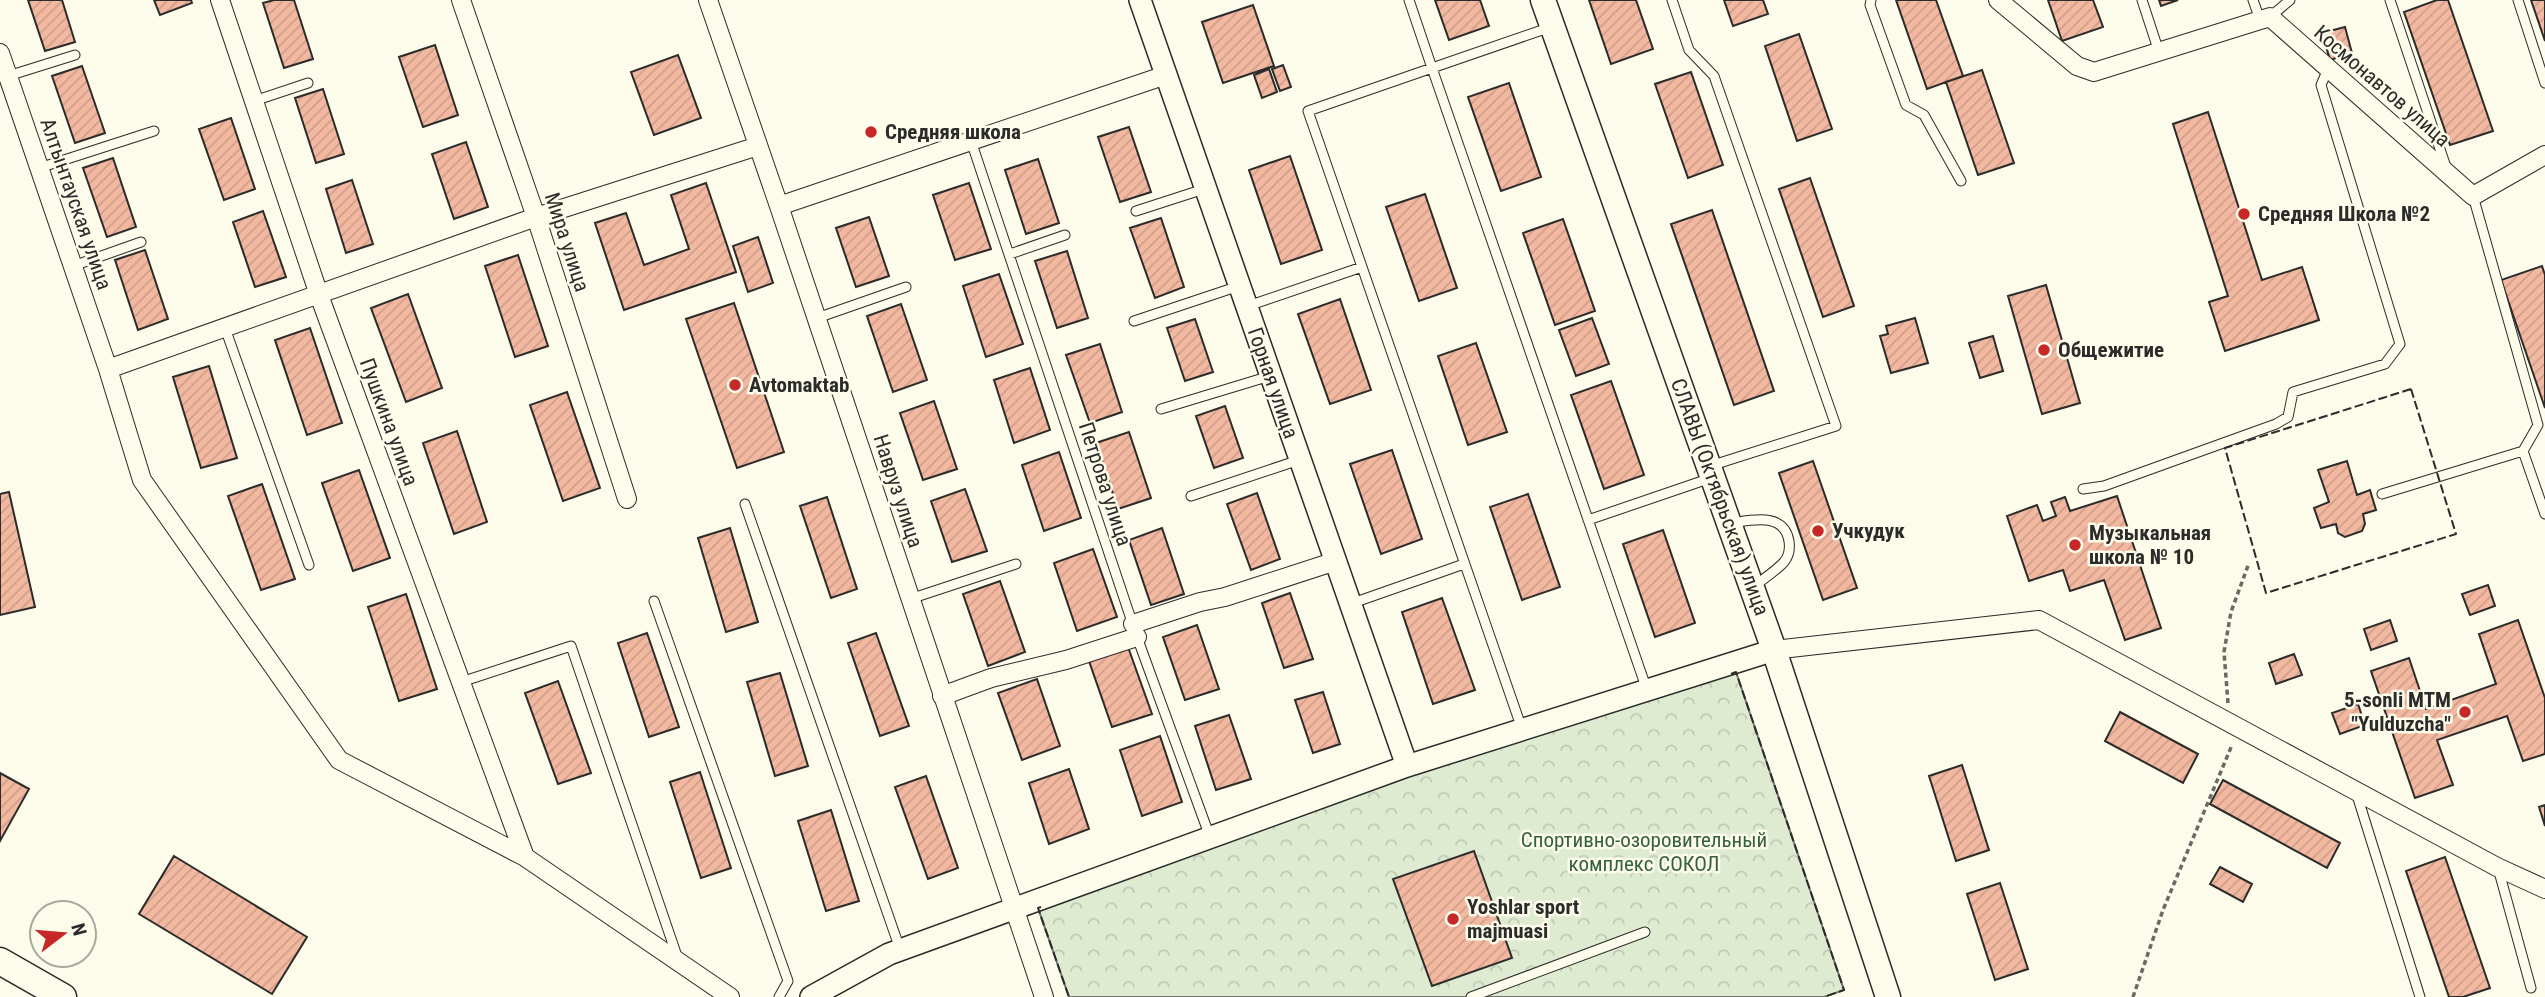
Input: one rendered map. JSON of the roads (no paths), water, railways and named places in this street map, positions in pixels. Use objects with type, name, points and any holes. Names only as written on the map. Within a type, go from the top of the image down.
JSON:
[{"type":"main road","name":"СЛАВЫ (Октябрьская) улица","points":[[1543,0],[1774,650],[1888,997]]},
{"type":"main road","points":[[0,961],[63,997]]},
{"type":"street","name":"Мира улица","points":[[461,0],[536,217],[627,499]]},
{"type":"street","name":"Навруз улица","points":[[708,0],[1044,997]]},
{"type":"street","name":"Горная улица","points":[[1140,0],[1407,766]]},
{"type":"street","points":[[1998,0],[2077,66],[2094,72],[2265,19]]},
{"type":"street","name":"Пушкина улица","points":[[223,3],[318,295],[525,857]]},
{"type":"street","name":"Космонавтов улица","points":[[2265,19],[2329,69],[2473,196]]},
{"type":"street","name":"Алтынтауская улица","points":[[1,56],[108,369],[142,480],[339,760],[525,857],[730,997]]},
{"type":"street","points":[[779,206],[1166,75]]},
{"type":"street","points":[[108,369],[536,217],[758,145]]},
{"type":"street","points":[[2473,196],[2545,155]]},
{"type":"street","points":[[942,696],[991,678],[1066,660],[1200,602],[1225,597],[1336,561]]},
{"type":"street","points":[[811,997],[900,950],[1407,766],[1774,650],[2039,620],[2497,867],[2545,889]]},
{"type":"lane","points":[[1409,0],[1647,690]]},
{"type":"lane","points":[[1588,520],[1836,426],[1714,76],[1689,50],[1672,0]]},
{"type":"lane","points":[[1871,0],[1870,5],[1906,105],[1924,115],[1961,181]]},
{"type":"lane","points":[[2141,0],[2160,52]]},
{"type":"lane","points":[[2253,0],[2265,19],[2290,0]]},
{"type":"lane","points":[[2390,0],[2448,175]]},
{"type":"lane","points":[[2518,0],[2545,83]]},
{"type":"lane","points":[[1522,729],[1308,111],[1552,27]]},
{"type":"lane","points":[[8,76],[75,55]]},
{"type":"lane","points":[[2083,489],[2104,486],[2276,424],[2288,417],[2293,392],[2385,364],[2400,344],[2321,85],[2329,69]]},
{"type":"lane","points":[[254,101],[308,83]]},
{"type":"lane","points":[[39,168],[154,131]]},
{"type":"lane","name":"Петрова улица","points":[[971,141],[1135,630],[1210,837]]},
{"type":"lane","points":[[1136,211],[1206,188]]},
{"type":"lane","points":[[2382,494],[2524,451],[2538,425],[2473,196]]},
{"type":"lane","points":[[1010,254],[1065,235]]},
{"type":"lane","points":[[73,266],[141,243]]},
{"type":"lane","points":[[1247,306],[1362,267]]},
{"type":"lane","points":[[1134,321],[1240,286]]},
{"type":"lane","points":[[817,318],[906,287]]},
{"type":"lane","points":[[225,328],[309,565]]},
{"type":"lane","points":[[1161,409],[1271,375]]},
{"type":"lane","points":[[2524,451],[2545,514]]},
{"type":"lane","points":[[1191,496],[1300,459]]},
{"type":"lane","points":[[745,505],[900,950]]},
{"type":"lane","points":[[1729,523],[1770,519],[1783,528],[1787,535],[1787,558],[1752,588]]},
{"type":"lane","points":[[910,599],[1016,564]]},
{"type":"lane","points":[[1350,604],[1464,564]]},
{"type":"lane","points":[[654,601],[788,981],[779,997]]},
{"type":"lane","points":[[461,682],[571,646],[680,963]]},
{"type":"lane","points":[[2356,790],[2420,997]]},
{"type":"lane","points":[[2497,867],[2531,988]]},
{"type":"lane","points":[[1471,997],[1645,932]]},
{"type":"place","name":"Средняя школа","points":[[871,132]]},
{"type":"place","name":"Средняя Школа №2","points":[[2244,214]]},
{"type":"place","name":"Общежитие","points":[[2044,350]]},
{"type":"place","name":"Avtomaktab","points":[[735,385]]},
{"type":"place","name":"Учкудук","points":[[1818,531]]},
{"type":"place","name":"Музыкальная школа № 10","points":[[2075,545]]},
{"type":"place","name":"5-sonli MTM \"Yulduzcha\"","points":[[2465,712]]},
{"type":"place","name":"Yoshlar sport majmuasi","points":[[1453,919]]},
{"type":"park label","name":"Спортивно-озоровительный комплекс СОКОЛ","points":[[1644,852]]}]
